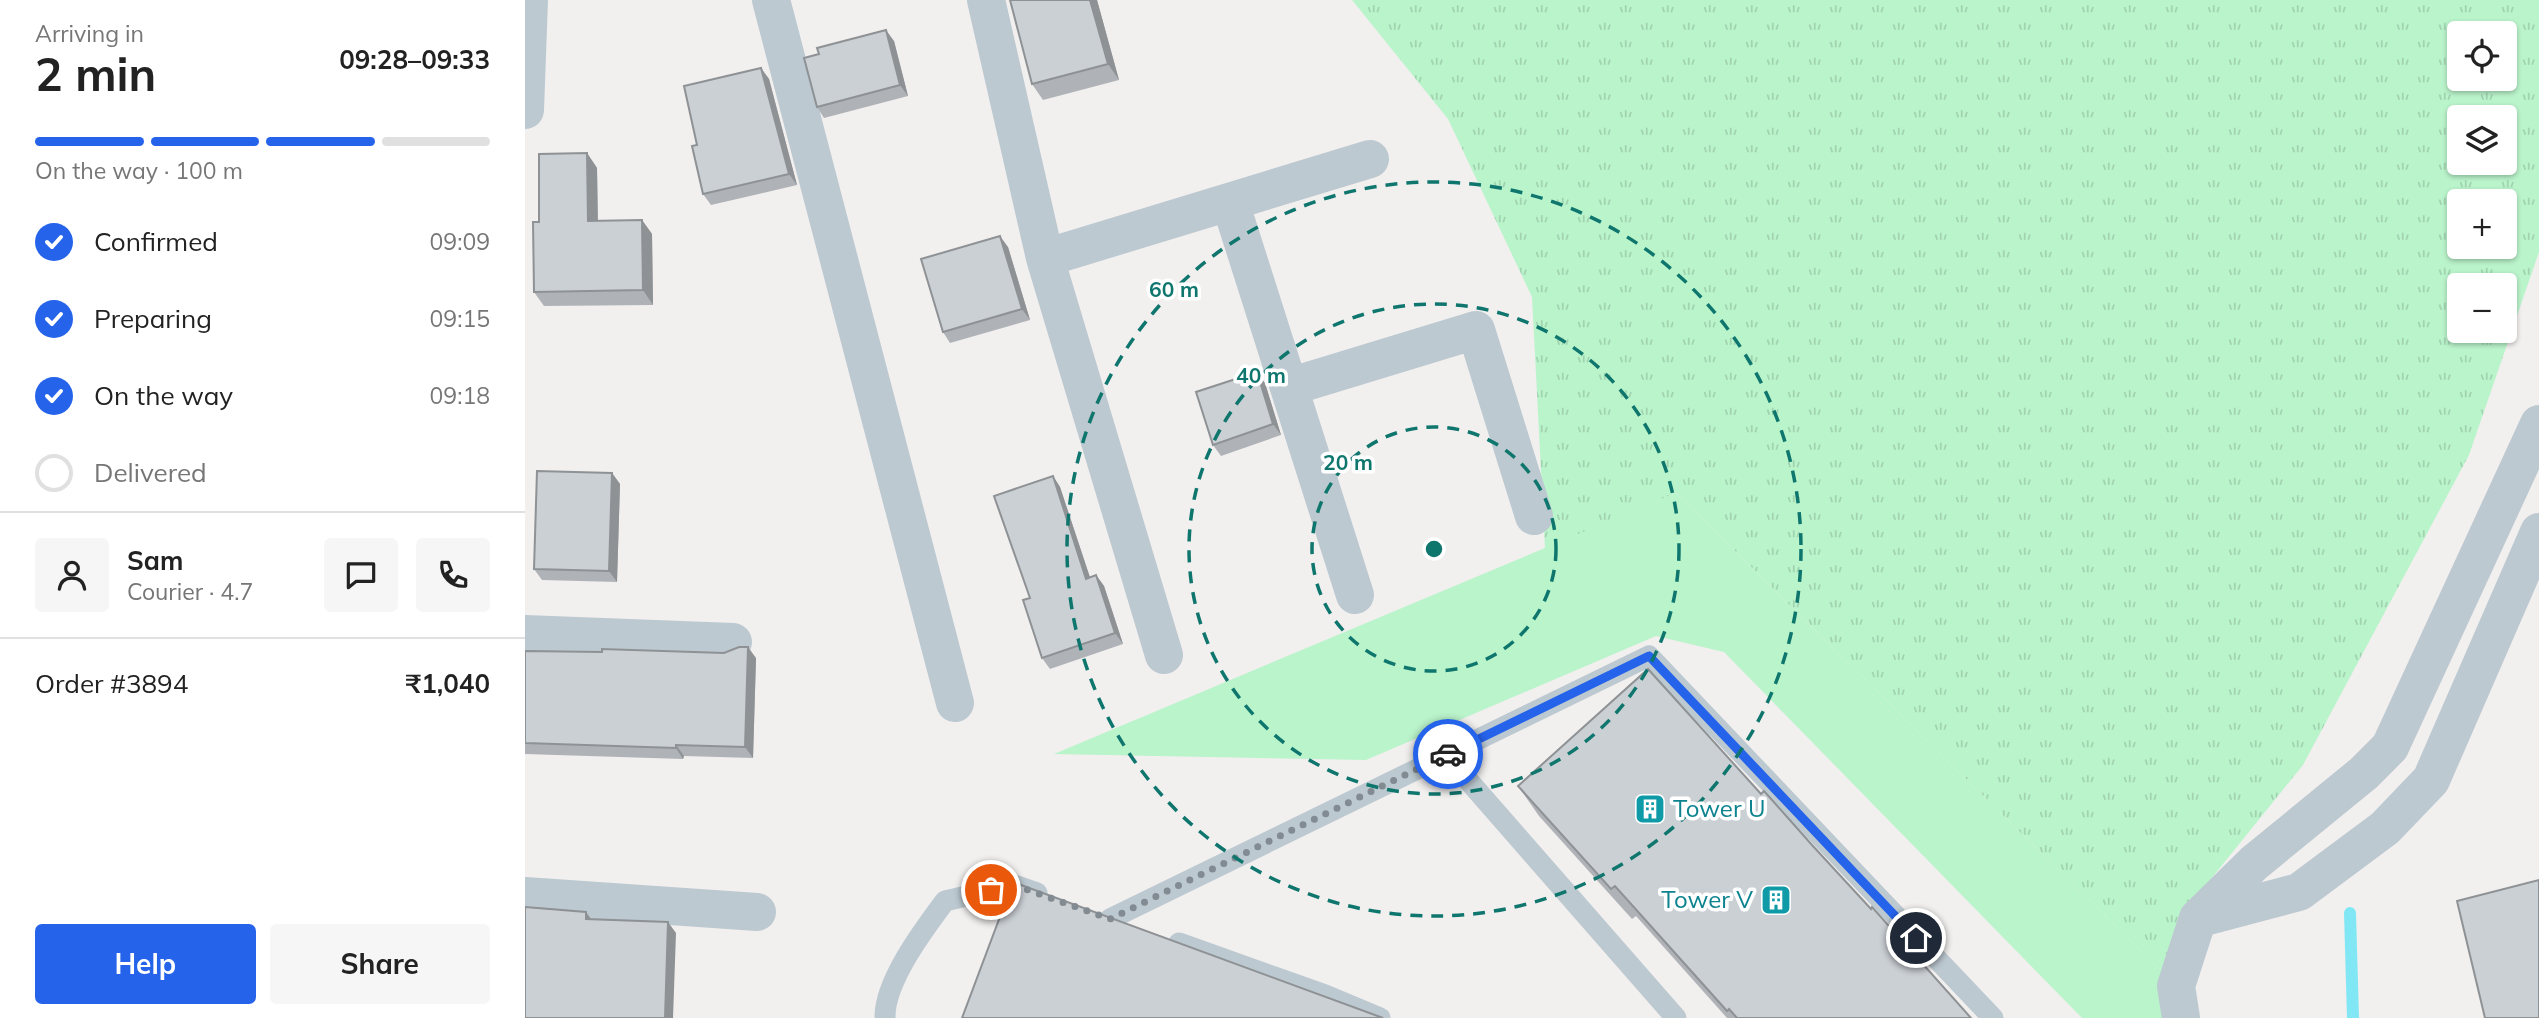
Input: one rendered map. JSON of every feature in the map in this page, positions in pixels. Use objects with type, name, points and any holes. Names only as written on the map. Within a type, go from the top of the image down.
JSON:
[{"type":"street","points":[[525,110],[529,0]]},
{"type":"street","points":[[771,0],[955,703]]},
{"type":"street","points":[[986,0],[1045,258],[1164,655]]},
{"type":"street","points":[[1045,258],[1370,159]]},
{"type":"street","points":[[1230,202],[1355,595]]},
{"type":"street","points":[[1289,387],[1476,330],[1534,516]]},
{"type":"street","points":[[2181,1018],[2176,986],[2199,918],[2254,863],[2364,773],[2390,747],[2539,424]]},
{"type":"street","points":[[2199,918],[2299,892],[2385,828],[2431,780],[2539,532]]},
{"type":"street","points":[[525,634],[733,642]]},
{"type":"street","points":[[525,896],[757,912]]},
{"type":"lane","points":[[1110,919],[1649,656],[1993,1018]]},
{"type":"lane","points":[[1446,755],[1676,1018]]},
{"type":"lane","points":[[885,1018],[885,1007],[908,951],[944,901],[1014,885],[1050,898]]},
{"type":"lane","points":[[1086,911],[1136,928]]},
{"type":"lane","points":[[1161,937],[1325,995],[1380,1018]]},
{"type":"green space","points":[[1352,0],[2539,0],[2539,252],[2517,316],[2517,273],[2447,273],[2447,343],[2508,343],[2469,455],[2303,765],[2177,921],[2176,986],[1676,493],[1545,549],[1532,297],[1448,119]]},
{"type":"green space","points":[[1676,493],[2176,986],[2181,1018],[2082,1018],[1724,652],[1656,636],[1366,760],[1054,754]]},
{"type":"building","points":[[1010,0],[1090,0],[1108,64],[1032,84]]},
{"type":"building","points":[[886,30],[900,85],[817,107],[804,58],[819,54],[817,48]]},
{"type":"building","points":[[761,68],[789,174],[703,194],[692,146],[697,145],[684,86]]},
{"type":"building","points":[[587,153],[588,221],[642,220],[643,290],[534,292],[533,222],[539,222],[539,154]]},
{"type":"building","points":[[1000,236],[1022,309],[943,332],[921,259]]},
{"type":"building","points":[[1257,372],[1273,424],[1213,445],[1196,392]]},
{"type":"building","points":[[537,471],[612,473],[609,571],[534,569]]},
{"type":"building","points":[[1053,476],[1086,579],[1096,575],[1115,633],[1042,658],[1023,600],[1030,598],[994,496]]},
{"type":"building","points":[[739,647],[748,647],[745,747],[676,745],[676,748],[525,743],[525,651],[602,652],[602,649],[724,653]]},
{"type":"building","points":[[1648,669],[1761,794],[1764,791],[1871,909],[1872,907],[1971,1018],[1737,1018],[1729,1009],[1727,1011],[1615,886],[1611,889],[1518,786]]},
{"type":"building","points":[[2539,880],[2539,1018],[2485,1018],[2457,901]]},
{"type":"building","points":[[1013,882],[1383,1018],[962,1018]]},
{"type":"building","points":[[525,907],[586,912],[586,919],[668,922],[665,1018],[525,1018]]},
{"type":"waterway","points":[[2350,913],[2353,1018]]},
{"type":"way so far","points":[[991,890],[1014,885],[1110,919],[1448,754]]},
{"type":"place","name":"Tower U","points":[[1650,809]]},
{"type":"place","name":"Tower V","points":[[1776,900]]},
{"type":"route","points":[[1448,754],[1649,656],[1916,938]]}]
